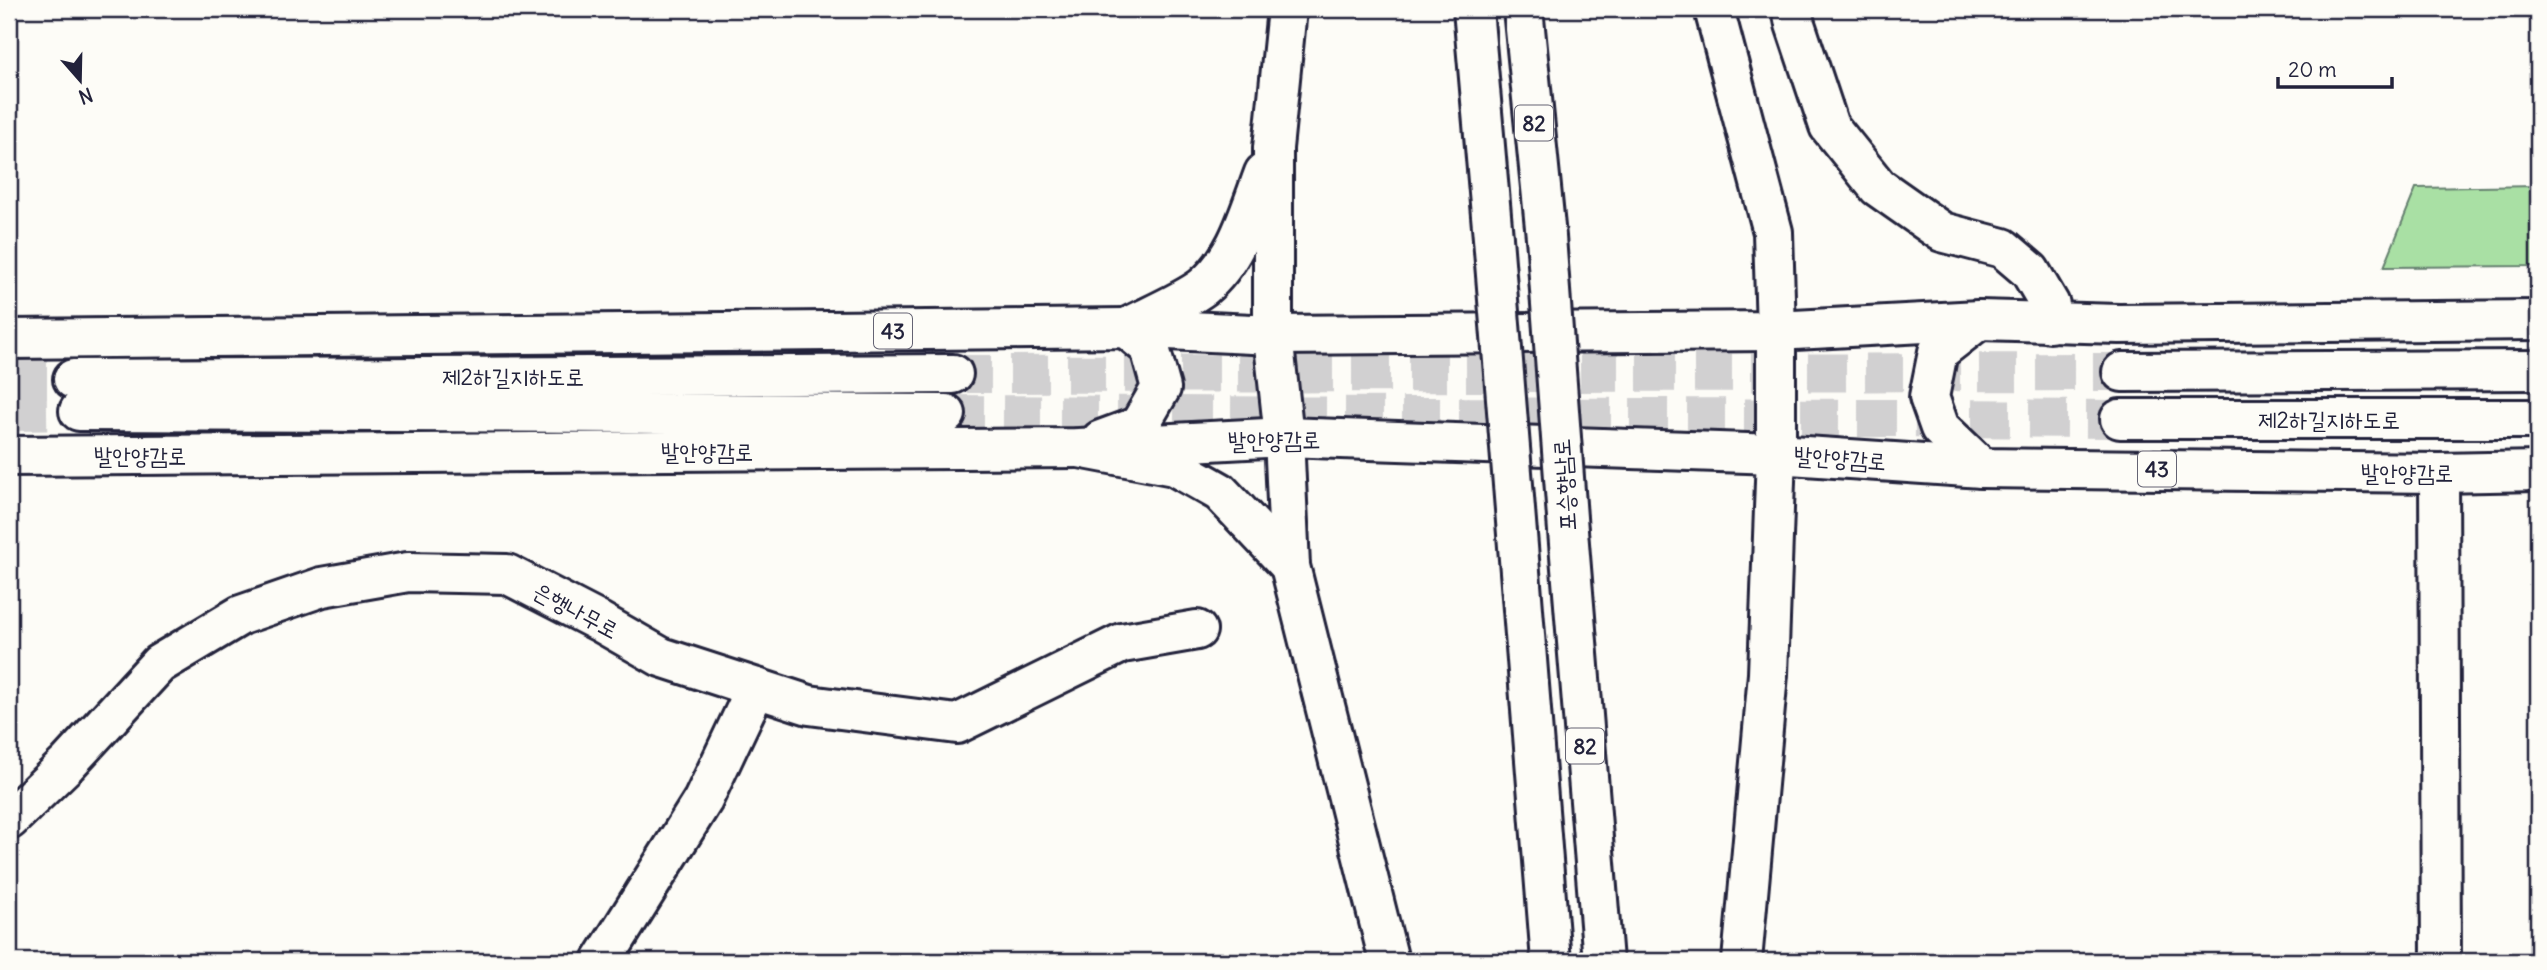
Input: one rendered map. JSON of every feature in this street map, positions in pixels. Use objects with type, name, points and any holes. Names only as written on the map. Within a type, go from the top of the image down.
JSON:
[{"type":"main road","points":[[1287,9],[1273,148],[1273,335],[1284,437],[1290,566],[1389,961]]},
{"type":"main road","name":"82","points":[[1473,9],[1551,961]]},
{"type":"main road","name":"포승향남로","points":[[1522,9],[1546,237],[1603,961]]},
{"type":"main road","points":[[1714,9],[1773,232],[1776,331],[1776,454],[1768,674],[1742,961]]},
{"type":"main road","points":[[1792,9],[1829,125],[1878,187],[1942,232],[2003,248],[2030,271],[2050,305],[2050,323]]},
{"type":"main road","points":[[1079,448],[1139,426],[1161,388],[1150,348],[1126,328],[1202,287],[1228,261],[1248,217],[1273,148]]},
{"type":"main road","points":[[1979,320],[1938,352],[1929,397],[1940,428],[1982,468]]},
{"type":"main road","name":"43","points":[[9,339],[1126,328],[1273,335],[1776,331],[1979,320],[2119,324],[2538,320]]},
{"type":"main road","name":"제2하길지하도로","points":[[2122,372],[2538,370]]},
{"type":"main road","name":"제2하길지하도로","points":[[946,414],[76,395],[953,374]]},
{"type":"main road","name":"제2하길지하도로","points":[[2120,419],[2538,419]]},
{"type":"main road","name":"발안양감로","points":[[9,456],[1079,448],[1284,437],[1776,454],[1982,468],[2439,473],[2538,471]]},
{"type":"main road","points":[[1079,448],[1174,466],[1185,472],[1220,492],[1290,566]]},
{"type":"main road","points":[[2439,473],[2441,961]]},
{"type":"main road","name":"은행나무로","points":[[9,820],[67,764],[159,664],[242,615],[322,587],[408,572],[507,574],[661,657],[809,705],[957,724],[1122,643],[1198,630]]},
{"type":"main road","points":[[603,961],[703,800],[756,688]]},
{"type":"green space","points":[[2538,186],[2538,266],[2384,267],[2416,188]]},
{"type":"tunnel","points":[[953,374],[2122,372]]},
{"type":"tunnel","points":[[9,379],[73,379]]},
{"type":"tunnel","points":[[9,412],[79,411]]},
{"type":"tunnel","points":[[946,414],[2120,419]]}]
